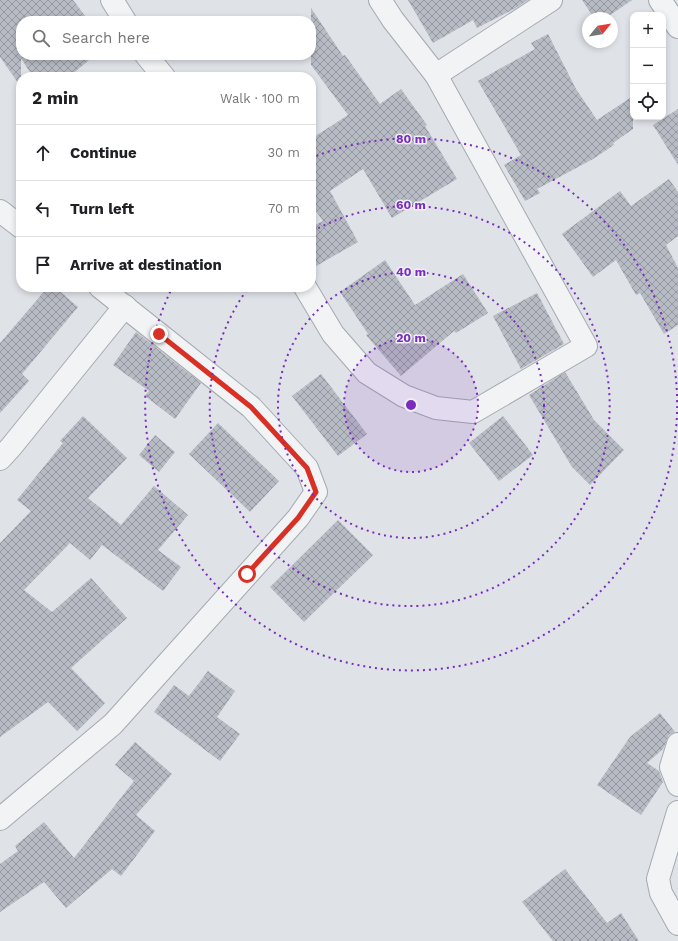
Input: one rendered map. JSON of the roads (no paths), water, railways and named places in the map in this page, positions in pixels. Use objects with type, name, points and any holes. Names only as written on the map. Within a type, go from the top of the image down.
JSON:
[{"type":"street","points":[[112,0],[122,16]]},
{"type":"street","points":[[308,292],[333,334],[367,373],[404,396],[436,408],[472,412],[586,346],[436,75],[393,20],[380,0]]},
{"type":"street","points":[[436,75],[551,0]]},
{"type":"street","points":[[660,0],[678,27]]},
{"type":"street","points":[[150,60],[160,72]]},
{"type":"street","points":[[0,211],[16,223]]},
{"type":"street","points":[[0,819],[113,724],[298,518],[316,492],[307,468],[251,407],[107,292]]},
{"type":"street","points":[[0,459],[125,306]]},
{"type":"street","points":[[678,744],[671,767],[678,785]]},
{"type":"street","points":[[678,812],[658,879],[661,893],[678,924]]}]
